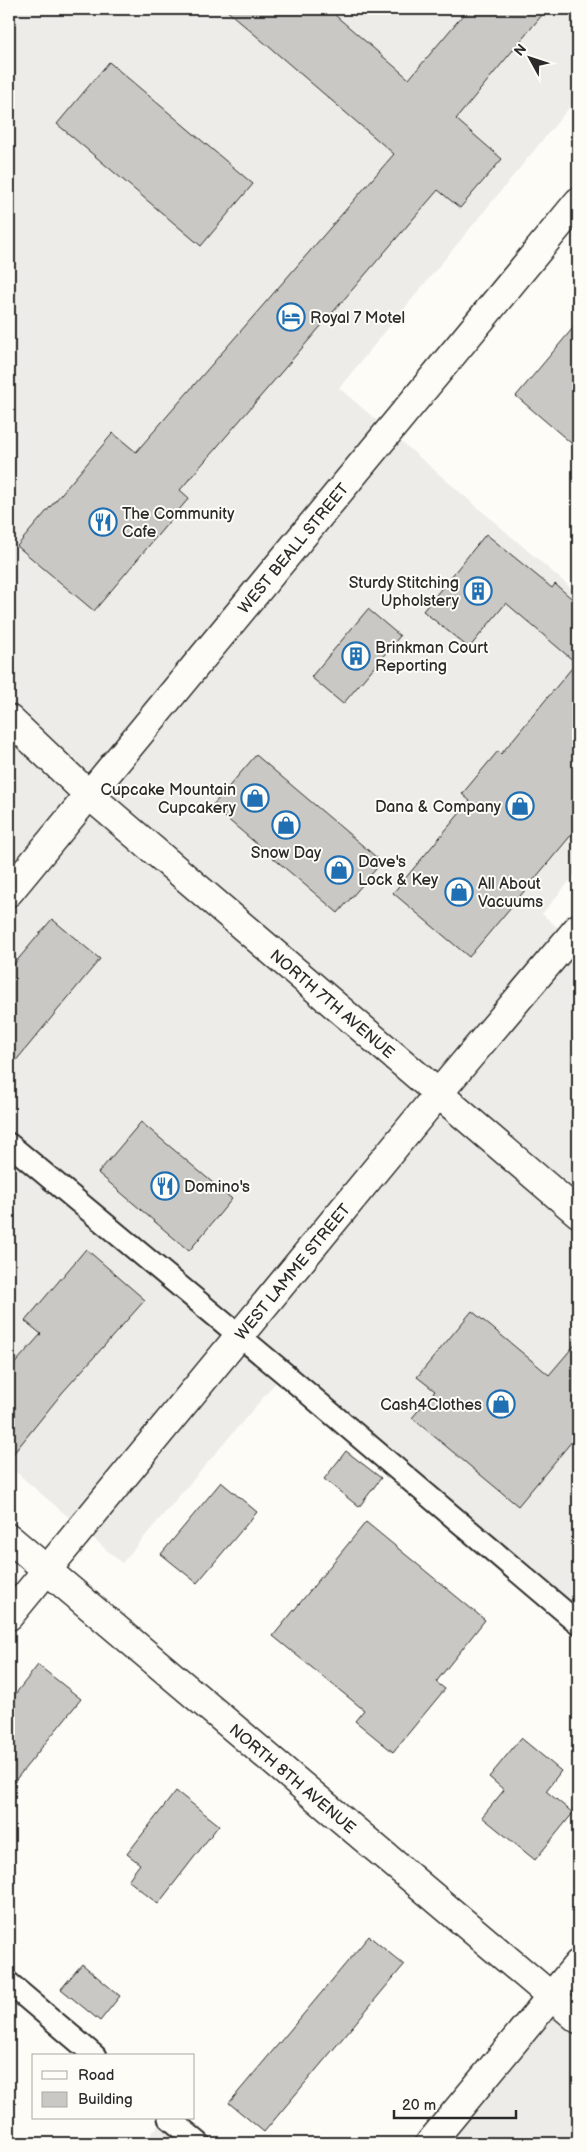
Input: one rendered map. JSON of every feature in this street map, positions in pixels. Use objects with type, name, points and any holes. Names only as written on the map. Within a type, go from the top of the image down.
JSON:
[{"type":"street","name":"WEST BEALL STREET","points":[[9,892],[578,202]]},
{"type":"street","name":"NORTH 7TH AVENUE","points":[[9,719],[88,795],[578,1213]]},
{"type":"street","name":"NORTH 7TH AVENUE","points":[[9,736],[88,795]]},
{"type":"street","name":"WEST LAMME STREET","points":[[9,1616],[438,1094],[578,928]]},
{"type":"street","name":"NORTH 8TH AVENUE","points":[[9,1538],[578,2020]]},
{"type":"street","points":[[430,2143],[578,1964]]},
{"type":"lane","points":[[9,1144],[240,1336],[578,1623]]},
{"type":"lane","points":[[9,1983],[93,2054]]},
{"type":"lane","points":[[171,2120],[198,2143]]},
{"type":"shaded area","points":[[9,9],[578,9],[578,97],[339,388],[578,594],[578,871],[542,914],[578,945],[578,1623],[284,1373],[122,1563],[9,1466]]},
{"type":"shaded area","points":[[578,1964],[578,2143],[428,2143]]},
{"type":"shaded area","points":[[163,2120],[168,2120],[199,2143],[143,2143]]},
{"type":"building","name":"Royal 7 Motel","points":[[225,9],[328,9],[409,79],[468,9],[547,9],[456,119],[502,159],[460,208],[438,190],[180,490],[189,498],[94,611],[17,546],[113,433],[136,452],[394,154]]},
{"type":"building","points":[[109,62],[253,184],[201,246],[57,124]]},
{"type":"building","points":[[578,322],[578,449],[516,396]]},
{"type":"building","points":[[486,534],[552,588],[555,584],[578,604],[578,827],[469,957],[393,893],[470,801],[462,794],[498,751],[501,754],[576,663],[506,603],[469,648],[423,611]]},
{"type":"building","name":"Brinkman Court Reporting","points":[[368,609],[400,636],[343,704],[311,677]]},
{"type":"building","points":[[256,755],[382,862],[338,913],[212,806]]},
{"type":"building","points":[[52,919],[100,959],[9,1069],[9,970]]},
{"type":"building","name":"Domino's","points":[[141,1122],[232,1199],[189,1251],[98,1173]]},
{"type":"building","points":[[86,1249],[145,1300],[62,1393],[9,1459],[9,1370],[41,1334],[25,1321]]},
{"type":"building","name":"Cash4Clothes","points":[[472,1311],[549,1375],[578,1341],[578,1434],[518,1506],[412,1418],[435,1391],[417,1377]]},
{"type":"building","points":[[346,1451],[381,1478],[359,1507],[324,1479]]},
{"type":"building","points":[[221,1482],[257,1512],[197,1583],[161,1554]]},
{"type":"building","points":[[366,1522],[485,1620],[436,1682],[445,1689],[393,1752],[355,1721],[364,1710],[273,1636]]},
{"type":"building","points":[[38,1665],[81,1699],[9,1788],[9,1702]]},
{"type":"building","points":[[521,1738],[561,1771],[546,1791],[573,1813],[535,1860],[482,1817],[504,1790],[489,1777]]},
{"type":"building","points":[[176,1791],[219,1825],[158,1904],[128,1880],[140,1864],[127,1854]]},
{"type":"building","points":[[369,1936],[404,1965],[264,2132],[229,2103]]},
{"type":"building","points":[[82,1964],[120,1996],[100,2021],[61,1989]]},
{"type":"place","name":"Royal 7 Motel","points":[[291,317]]},
{"type":"place","name":"The Community Cafe","points":[[103,522]]},
{"type":"place","name":"Sturdy Stitching Upholstery","points":[[478,591]]},
{"type":"place","name":"Brinkman Court Reporting","points":[[356,656]]},
{"type":"place","name":"Cupcake Mountain Cupcakery","points":[[255,798]]},
{"type":"place","name":"Dana & Company","points":[[520,806]]},
{"type":"place","name":"Snow Day","points":[[286,825]]},
{"type":"place","name":"Dave's Lock & Key","points":[[339,870]]},
{"type":"place","name":"All About Vacuums","points":[[459,892]]},
{"type":"place","name":"Domino's","points":[[165,1186]]},
{"type":"place","name":"Cash4Clothes","points":[[501,1404]]}]
